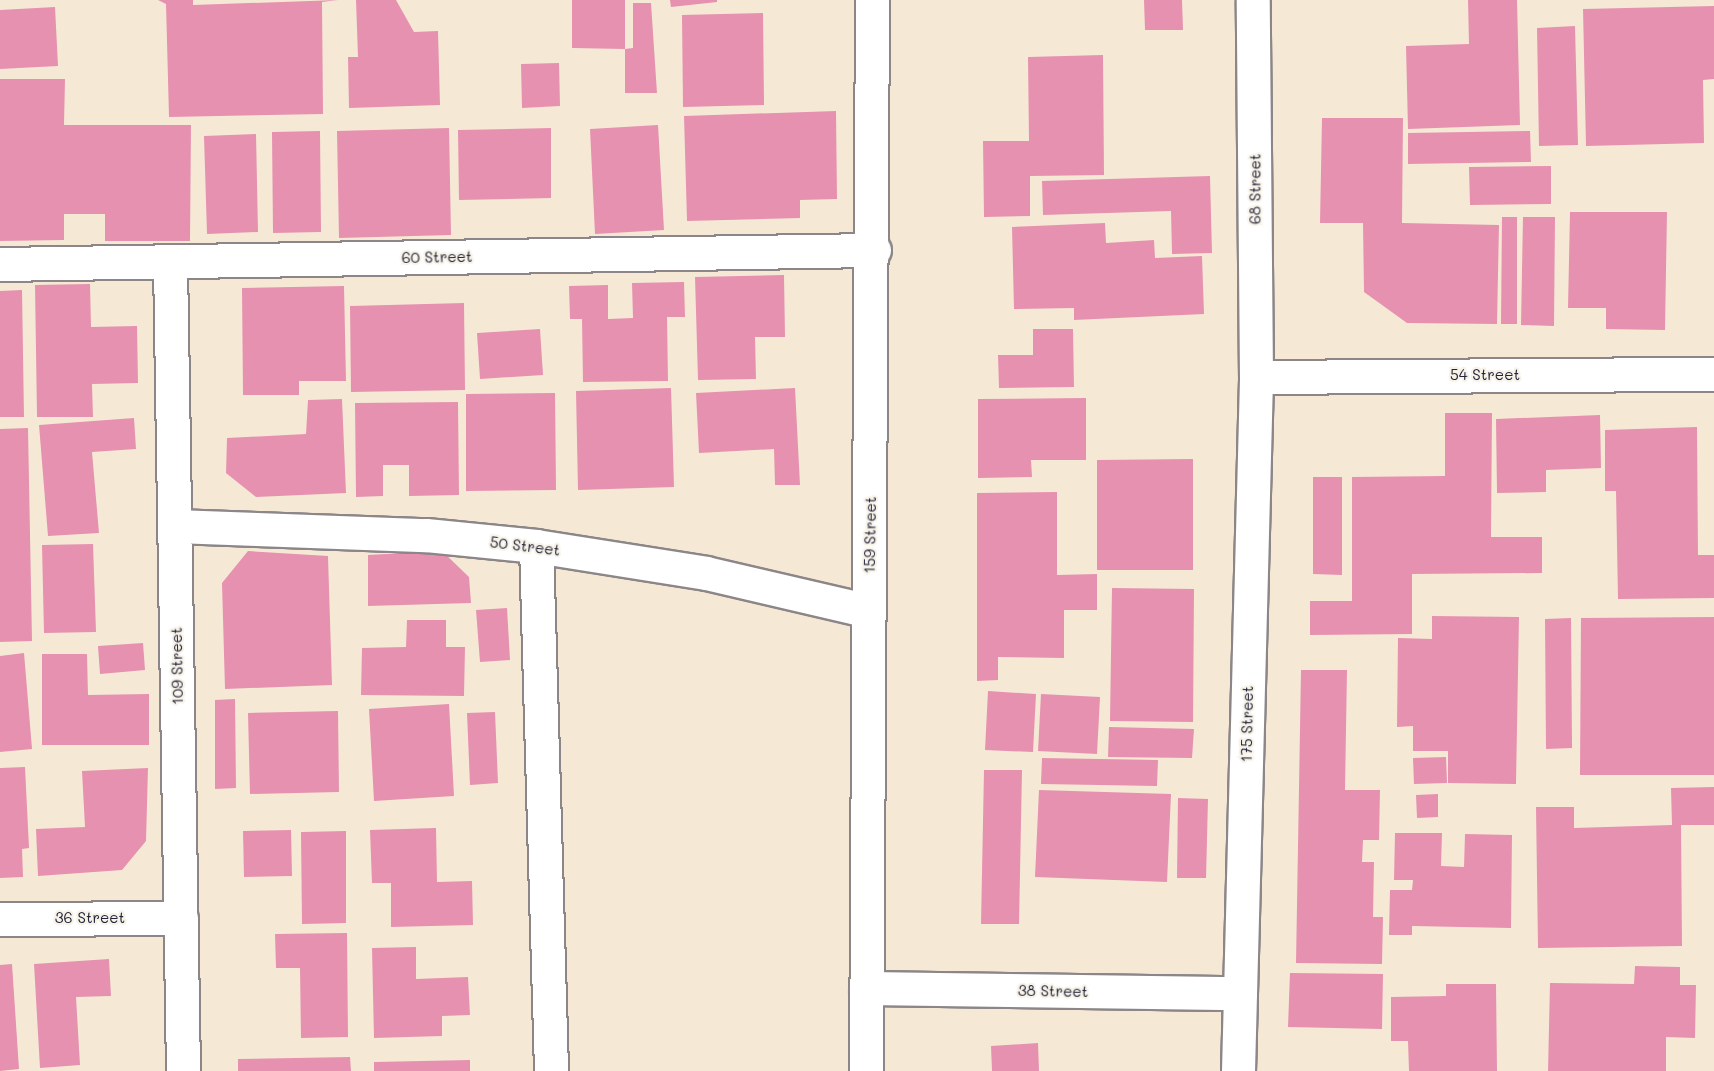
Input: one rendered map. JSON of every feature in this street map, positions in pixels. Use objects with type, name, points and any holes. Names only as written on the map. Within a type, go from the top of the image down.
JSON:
[{"type":"street","name":"159 Street","points":[[865,1070],[874,250],[872,0]]},
{"type":"street","name":"68 Street","points":[[1253,0],[1256,377]]},
{"type":"street","name":"60 Street","points":[[0,264],[874,250]]},
{"type":"street","name":"109 Street","points":[[170,262],[183,1071]]},
{"type":"street","name":"54 Street","points":[[1256,377],[1714,374]]},
{"type":"street","name":"175 Street","points":[[1238,1071],[1256,377]]},
{"type":"street","name":"50 Street","points":[[175,526],[426,535],[536,546],[706,573],[869,611]]},
{"type":"street","points":[[536,546],[551,1071]]},
{"type":"street","name":"36 Street","points":[[0,919],[181,918]]},
{"type":"street","name":"38 Street","points":[[866,988],[1240,993]]},
{"type":"building","points":[[158,0],[193,0],[193,5],[338,0],[322,2],[323,114],[169,117],[166,4]]},
{"type":"building","points":[[356,0],[396,0],[414,32],[438,31],[440,105],[349,108],[348,57],[358,57]]},
{"type":"building","points":[[572,0],[625,0],[625,49],[572,48]]},
{"type":"building","points":[[670,0],[717,0],[717,2],[671,7]]},
{"type":"building","points":[[1144,0],[1182,0],[1183,30],[1145,30]]},
{"type":"building","points":[[1468,0],[1517,0],[1520,125],[1408,129],[1406,46],[1469,44]]},
{"type":"building","points":[[633,3],[651,3],[657,93],[625,93],[625,49],[633,48]]},
{"type":"building","points":[[1714,6],[1714,79],[1703,80],[1704,143],[1586,146],[1583,9]]},
{"type":"building","points":[[55,7],[58,66],[0,69],[0,10]]},
{"type":"building","points":[[763,13],[764,105],[683,107],[682,15]]},
{"type":"building","points":[[1575,26],[1578,145],[1539,146],[1537,28]]},
{"type":"building","points":[[1103,55],[1104,175],[1030,176],[1030,216],[984,217],[983,141],[1029,141],[1028,57]]},
{"type":"building","points":[[559,63],[560,106],[522,108],[521,64]]},
{"type":"building","points":[[0,79],[65,79],[64,125],[191,125],[190,241],[105,241],[105,214],[64,214],[64,240],[0,241]]},
{"type":"building","points":[[836,111],[837,199],[800,200],[800,218],[687,221],[684,116]]},
{"type":"building","points":[[1322,118],[1403,118],[1402,223],[1499,225],[1497,324],[1407,323],[1364,292],[1363,223],[1320,223]]},
{"type":"building","points":[[658,125],[664,230],[595,234],[590,129]]},
{"type":"building","points":[[449,128],[451,235],[339,238],[337,131]]},
{"type":"building","points":[[551,128],[551,198],[459,200],[458,130]]},
{"type":"building","points":[[320,131],[321,232],[273,233],[272,132]]},
{"type":"building","points":[[1530,131],[1531,162],[1408,164],[1408,133]]},
{"type":"building","points":[[256,134],[258,232],[207,234],[204,136]]},
{"type":"building","points":[[1551,166],[1551,204],[1470,205],[1469,167]]},
{"type":"building","points":[[1210,176],[1212,253],[1172,254],[1171,211],[1043,215],[1042,181]]},
{"type":"building","points":[[1570,212],[1667,212],[1665,330],[1606,329],[1606,308],[1568,308]]},
{"type":"building","points":[[1502,217],[1517,217],[1517,324],[1501,324]]},
{"type":"building","points":[[1523,217],[1555,217],[1554,326],[1521,325]]},
{"type":"building","points":[[1105,223],[1106,243],[1154,240],[1155,258],[1202,256],[1204,314],[1074,320],[1074,308],[1014,309],[1012,227]]},
{"type":"building","points":[[784,275],[785,337],[755,337],[756,379],[698,380],[695,277]]},
{"type":"building","points":[[684,282],[685,317],[667,317],[668,381],[583,382],[582,319],[570,319],[569,286],[608,285],[608,319],[633,318],[632,283]]},
{"type":"building","points":[[90,284],[91,327],[137,326],[138,383],[92,384],[93,417],[37,417],[35,285]]},
{"type":"building","points":[[344,286],[346,381],[299,381],[299,395],[243,395],[242,288]]},
{"type":"building","points":[[22,290],[24,417],[0,417],[0,291]]},
{"type":"building","points":[[464,303],[465,390],[351,392],[350,306]]},
{"type":"building","points":[[540,329],[543,375],[480,379],[477,333]]},
{"type":"building","points":[[1033,329],[1073,329],[1074,387],[999,388],[998,355],[1033,355]]},
{"type":"building","points":[[671,388],[674,487],[578,490],[576,391]]},
{"type":"building","points":[[795,388],[800,485],[775,485],[774,449],[699,453],[696,393]]},
{"type":"building","points":[[555,393],[556,490],[466,491],[466,394]]},
{"type":"building","points":[[1086,398],[1086,460],[1031,460],[1032,477],[978,478],[978,399]]},
{"type":"building","points":[[342,399],[346,493],[256,497],[226,473],[227,438],[306,434],[308,400]]},
{"type":"building","points":[[458,402],[459,495],[409,496],[409,465],[383,465],[383,496],[356,497],[355,403]]},
{"type":"building","points":[[1445,413],[1492,413],[1491,537],[1542,537],[1542,573],[1412,574],[1412,634],[1310,635],[1310,601],[1352,601],[1352,477],[1445,476]]},
{"type":"building","points":[[1600,415],[1601,468],[1546,470],[1546,492],[1497,493],[1496,419]]},
{"type":"building","points":[[134,418],[136,449],[92,452],[99,533],[48,536],[39,425]]},
{"type":"building","points":[[1697,427],[1698,555],[1714,555],[1714,598],[1618,599],[1616,491],[1605,491],[1605,430]]},
{"type":"building","points":[[28,428],[32,641],[0,642],[0,429]]},
{"type":"building","points":[[1193,459],[1193,570],[1097,570],[1097,460]]},
{"type":"building","points":[[1313,477],[1342,477],[1342,575],[1313,574]]},
{"type":"building","points":[[1057,492],[1057,575],[1097,574],[1097,610],[1064,610],[1064,658],[998,657],[998,680],[977,681],[977,493]]},
{"type":"building","points":[[93,544],[96,632],[44,633],[42,545]]},
{"type":"building","points":[[248,551],[328,556],[332,685],[225,689],[222,583]]},
{"type":"building","points":[[442,551],[469,577],[471,603],[368,606],[368,555]]},
{"type":"building","points":[[1112,588],[1194,589],[1193,722],[1110,721]]},
{"type":"building","points":[[507,608],[510,660],[480,662],[476,610]]},
{"type":"building","points":[[1432,616],[1519,617],[1516,784],[1448,783],[1448,751],[1413,751],[1413,726],[1397,727],[1398,638],[1432,639]]},
{"type":"building","points":[[1714,617],[1714,775],[1580,775],[1581,618]]},
{"type":"building","points":[[1571,618],[1572,748],[1546,749],[1545,619]]},
{"type":"building","points":[[407,620],[446,620],[446,647],[465,647],[464,696],[361,695],[362,648],[406,647]]},
{"type":"building","points":[[143,643],[145,670],[100,674],[98,646]]},
{"type":"building","points":[[24,653],[32,749],[0,752],[0,656]]},
{"type":"building","points":[[42,654],[87,654],[88,695],[149,694],[149,745],[42,745]]},
{"type":"building","points":[[1301,670],[1347,670],[1345,790],[1380,790],[1379,840],[1363,840],[1362,862],[1374,862],[1373,917],[1383,917],[1382,964],[1296,963]]},
{"type":"building","points":[[988,691],[1036,694],[1033,752],[985,750]]},
{"type":"building","points":[[1041,694],[1100,697],[1097,754],[1038,751]]},
{"type":"building","points":[[235,699],[236,788],[215,789],[215,700]]},
{"type":"building","points":[[449,704],[454,796],[374,801],[369,709]]},
{"type":"building","points":[[338,711],[339,792],[250,794],[248,713]]},
{"type":"building","points":[[495,712],[498,783],[470,785],[467,713]]},
{"type":"building","points":[[1109,727],[1194,729],[1192,758],[1108,757]]},
{"type":"building","points":[[1446,757],[1447,783],[1414,784],[1413,758]]},
{"type":"building","points":[[1042,758],[1158,760],[1157,786],[1041,784]]},
{"type":"building","points":[[25,767],[29,848],[22,849],[23,877],[0,878],[0,768]]},
{"type":"building","points":[[148,768],[146,841],[122,870],[38,876],[36,829],[85,827],[82,771]]},
{"type":"building","points":[[984,770],[1022,770],[1019,924],[981,924]]},
{"type":"building","points":[[1714,787],[1714,825],[1681,825],[1682,946],[1538,948],[1536,807],[1574,807],[1574,828],[1672,825],[1671,788]]},
{"type":"building","points":[[1039,790],[1171,794],[1167,882],[1035,877]]},
{"type":"building","points":[[1438,794],[1438,817],[1417,818],[1416,795]]},
{"type":"building","points":[[1178,798],[1208,799],[1206,878],[1177,878]]},
{"type":"building","points":[[436,828],[437,882],[472,881],[473,925],[391,927],[391,883],[372,883],[370,830]]},
{"type":"building","points":[[291,830],[292,876],[244,877],[243,831]]},
{"type":"building","points":[[346,831],[346,923],[302,924],[301,832]]},
{"type":"building","points":[[1395,833],[1442,833],[1441,866],[1464,867],[1465,834],[1512,835],[1511,928],[1412,926],[1412,935],[1389,935],[1390,890],[1412,890],[1413,880],[1394,880]]},
{"type":"building","points":[[347,933],[348,1037],[301,1038],[300,968],[276,968],[275,934]]},
{"type":"building","points":[[416,947],[416,979],[468,977],[470,1015],[442,1016],[442,1036],[374,1038],[372,948]]},
{"type":"building","points":[[109,959],[111,996],[76,997],[80,1065],[40,1068],[34,964]]},
{"type":"building","points":[[12,964],[19,1069],[0,1071],[0,965]]},
{"type":"building","points":[[1635,966],[1680,967],[1680,985],[1696,985],[1695,1038],[1666,1037],[1666,1071],[1548,1071],[1550,983],[1634,984]]},
{"type":"building","points":[[1290,973],[1383,974],[1382,1029],[1288,1027]]},
{"type":"building","points":[[1446,984],[1496,984],[1497,1071],[1409,1071],[1408,1041],[1391,1041],[1391,997],[1446,996]]},
{"type":"building","points":[[1038,1043],[1039,1071],[992,1071],[991,1046]]},
{"type":"building","points":[[350,1057],[351,1071],[238,1071],[238,1059]]},
{"type":"building","points":[[470,1060],[470,1071],[374,1071],[374,1062]]}]
